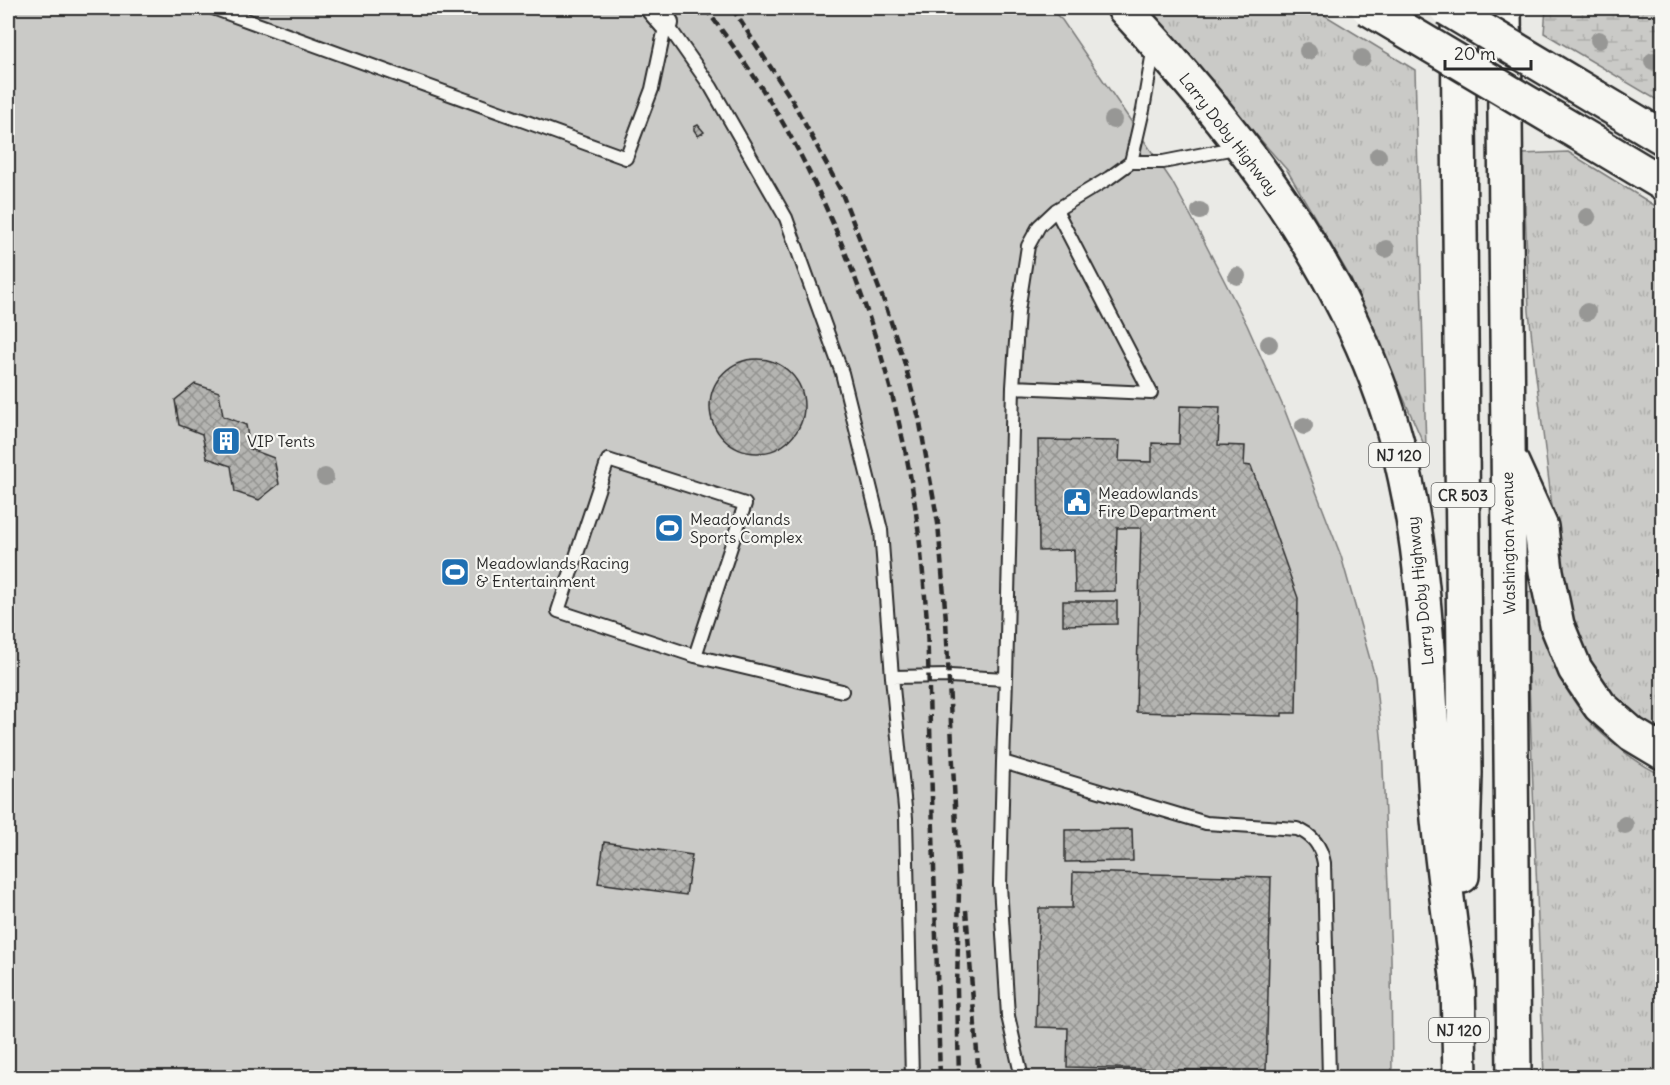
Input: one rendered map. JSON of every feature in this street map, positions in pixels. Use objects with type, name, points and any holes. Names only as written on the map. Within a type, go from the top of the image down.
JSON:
[{"type":"main road","name":"Larry Doby Highway","points":[[1124,8],[1241,146],[1289,212],[1358,333],[1378,383],[1393,430],[1420,557],[1436,800],[1458,983],[1460,1077]]},
{"type":"main road","points":[[1368,8],[1662,183]]},
{"type":"main road","points":[[1446,8],[1662,137]]},
{"type":"main road","name":"CR 503","points":[[1458,8],[1465,773],[1458,983]]},
{"type":"main road","name":"Washington Avenue","points":[[1504,8],[1514,1077]]},
{"type":"main road","points":[[1507,453],[1541,527],[1546,571],[1557,625],[1575,669],[1600,706],[1632,734],[1662,752]]},
{"type":"lane","points":[[213,8],[626,158],[652,89],[659,15]]},
{"type":"lane","points":[[659,15],[711,87],[786,218],[842,373],[881,530],[906,818],[912,1077]]},
{"type":"lane","points":[[1131,162],[1155,42]]},
{"type":"lane","points":[[1022,1077],[1008,1016],[1000,885],[1013,387],[1017,311],[1028,246],[1039,226],[1056,210],[1131,162],[1163,162],[1241,146]]},
{"type":"lane","points":[[1013,387],[1151,393],[1056,210]]},
{"type":"lane","points":[[695,656],[745,504],[608,460],[558,611],[695,656],[842,691]]},
{"type":"lane","points":[[892,677],[949,676],[1006,679]]},
{"type":"lane","points":[[1003,762],[1206,823],[1297,829],[1306,832],[1318,844],[1324,863],[1329,1077]]},
{"type":"green space","name":"Meadowlands Sports Complex","points":[[8,8],[1049,8],[1062,20],[1171,180],[1192,218],[1247,325],[1285,411],[1341,556],[1375,677],[1382,745],[1391,957],[1392,1077],[8,1077]]},
{"type":"green space","points":[[1146,8],[1313,8],[1415,70],[1426,449],[1350,277],[1287,170]]},
{"type":"green space","points":[[1546,8],[1662,8],[1662,103],[1544,33]]},
{"type":"green space","points":[[1568,152],[1662,210],[1662,733],[1641,720],[1618,701],[1593,670],[1571,626],[1561,579],[1529,311],[1523,154]]},
{"type":"green space","points":[[1528,592],[1536,593],[1552,661],[1576,705],[1609,740],[1636,760],[1662,775],[1662,1077],[1544,1077],[1528,657]]},
{"type":"building","points":[[698,125],[704,132],[698,136],[694,127]]},
{"type":"building","points":[[757,359],[775,362],[790,373],[801,388],[804,406],[801,424],[790,439],[775,450],[757,453],[739,450],[724,439],[713,424],[710,406],[713,388],[724,373],[739,362]]},
{"type":"building","name":"VIP Tents","points":[[195,384],[219,392],[223,416],[246,425],[250,449],[274,458],[279,484],[259,500],[235,492],[231,466],[207,458],[202,434],[179,425],[175,400]]},
{"type":"building","points":[[1180,406],[1220,407],[1218,445],[1245,446],[1244,465],[1251,466],[1298,598],[1296,713],[1282,713],[1282,716],[1136,712],[1141,528],[1117,528],[1115,591],[1075,592],[1074,550],[1039,551],[1038,440],[1120,441],[1119,461],[1152,462],[1152,443],[1179,444]]},
{"type":"building","points":[[1063,601],[1117,601],[1117,624],[1063,625]]},
{"type":"building","points":[[1132,829],[1133,861],[1065,862],[1065,830]]},
{"type":"building","points":[[604,842],[692,855],[686,895],[598,883]]},
{"type":"building","points":[[1073,872],[1271,877],[1266,1072],[1067,1067],[1068,1028],[1036,1027],[1039,908],[1072,908]]},
{"type":"railway","points":[[705,8],[748,67],[774,108],[824,203],[851,267],[874,332],[906,455],[918,526],[927,621],[940,1078]]},
{"type":"railway","points":[[732,8],[792,100],[841,191],[885,304],[904,361],[919,418],[938,523],[946,620],[959,888],[957,990],[959,1078]]},
{"type":"railway","points":[[966,910],[979,1078]]},
{"type":"place","name":"VIP Tents","points":[[226,441]]},
{"type":"place","name":"Meadowlands Fire Department","points":[[1077,502]]},
{"type":"place","name":"Meadowlands Sports Complex","points":[[669,528]]},
{"type":"place","name":"Meadowlands Racing & Entertainment","points":[[455,572]]}]
